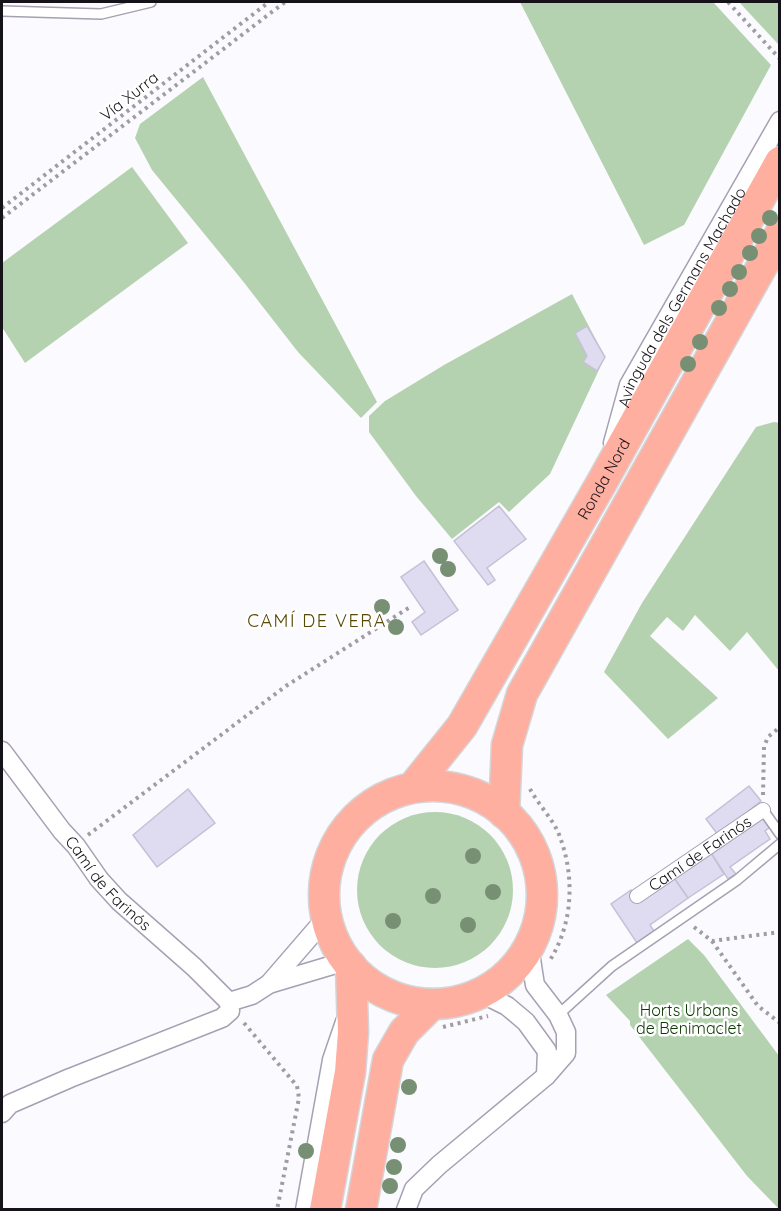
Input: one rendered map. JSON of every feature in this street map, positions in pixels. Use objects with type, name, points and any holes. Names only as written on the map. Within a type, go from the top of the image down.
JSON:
[{"type":"main road","name":"Ronda Nord","points":[[412,788],[462,726],[602,482],[780,162]]},
{"type":"main road","name":"Ronda Nord","points":[[504,813],[507,745],[522,694],[780,234]]},
{"type":"main road","points":[[445,787],[477,795],[504,813],[521,831],[529,845],[540,875],[542,899],[538,923],[529,946],[509,973],[481,993],[457,1001],[432,1004],[409,1001],[387,993],[368,982],[349,963],[334,940],[326,918],[324,897],[326,875],[332,854],[342,834],[372,804],[392,794],[412,788],[445,787]]},
{"type":"main road","points":[[326,1209],[350,1072],[353,1032],[349,963]]},
{"type":"main road","points":[[362,1209],[388,1059],[404,1032],[432,1004]]},
{"type":"street","name":"Avinguda dels Germans Machado","points":[[602,482],[629,385],[780,121]]},
{"type":"street","name":"Camí de Farinós","points":[[2,751],[99,879],[229,1006]]},
{"type":"street","name":"Camí de Farinós","points":[[637,896],[763,810]]},
{"type":"street","points":[[2,1113],[10,1104],[222,1018],[229,1006],[269,984],[326,918]]},
{"type":"street","points":[[406,1209],[414,1189],[439,1165],[546,1076],[566,1053],[566,1032],[558,1015],[535,985],[529,946]]},
{"type":"street","points":[[269,984],[349,963]]},
{"type":"street","points":[[481,993],[507,1006],[526,1022],[547,1051],[546,1076]]},
{"type":"street","points":[[305,1209],[332,1060],[352,1001]]},
{"type":"lane","points":[[2,11],[101,14],[152,2]]},
{"type":"lane","points":[[763,810],[780,834]]},
{"type":"lane","points":[[558,1015],[612,966],[736,880],[780,844]]},
{"type":"path","name":"Vía Xurra","points":[[2,208],[270,2]]},
{"type":"path","points":[[2,218],[285,2]]},
{"type":"path","points":[[728,2],[780,58]]},
{"type":"path","points":[[76,846],[102,823],[286,686],[410,607]]},
{"type":"path","points":[[763,810],[764,747],[768,737],[780,727]]},
{"type":"path","points":[[685,933],[695,926],[712,941],[758,1006],[780,1023]]},
{"type":"path","points":[[712,941],[780,932]]},
{"type":"path","points":[[229,1006],[297,1086],[298,1098],[277,1209]]},
{"type":"green space","points":[[520,2],[713,2],[771,65],[684,225],[644,245]]},
{"type":"green space","points":[[739,2],[779,2],[779,45]]},
{"type":"green space","points":[[203,77],[377,402],[361,418],[298,352],[152,170],[135,138],[140,124]]},
{"type":"green space","points":[[132,167],[188,243],[25,363],[2,327],[2,263]]},
{"type":"green space","points":[[572,294],[605,357],[550,474],[509,512],[499,502],[452,539],[416,496],[369,432],[369,416],[385,401],[444,365]]},
{"type":"green space","points":[[774,422],[780,423],[779,671],[747,632],[730,651],[695,615],[683,631],[667,617],[650,636],[718,698],[668,739],[604,672],[642,603],[756,427]]},
{"type":"green space","points":[[435,812],[450,813],[465,818],[479,825],[490,835],[500,846],[507,860],[512,875],[512,905],[507,920],[500,934],[490,945],[479,955],[465,962],[450,967],[435,968],[420,967],[405,962],[391,955],[380,945],[370,934],[363,920],[358,905],[357,890],[358,875],[363,860],[370,846],[380,835],[391,825],[405,818],[420,813]]},
{"type":"green space","name":"Horts Urbans de Benimaclet","points":[[688,939],[704,955],[779,1056],[779,1209],[747,1176],[630,1025],[630,1021],[606,995]]},
{"type":"building","points":[[587,326],[605,357],[597,371],[583,362],[587,356],[575,333]]},
{"type":"building","points":[[499,506],[526,539],[487,568],[495,580],[488,585],[454,541]]},
{"type":"building","points":[[424,561],[458,610],[421,635],[412,622],[425,612],[401,577]]},
{"type":"building","points":[[749,786],[761,801],[718,835],[706,819]]},
{"type":"building","points":[[188,789],[215,823],[157,867],[133,835]]},
{"type":"building","points":[[763,817],[770,827],[765,831],[770,839],[730,867],[736,874],[728,879],[711,853]]},
{"type":"building","points":[[711,853],[724,874],[688,898],[674,878]]},
{"type":"building","points":[[674,878],[688,898],[650,925],[654,931],[637,943],[611,904],[631,890],[639,902]]},
{"type":"district","name":"CAMÍ DE VERA","points":[[317,620]]}]
